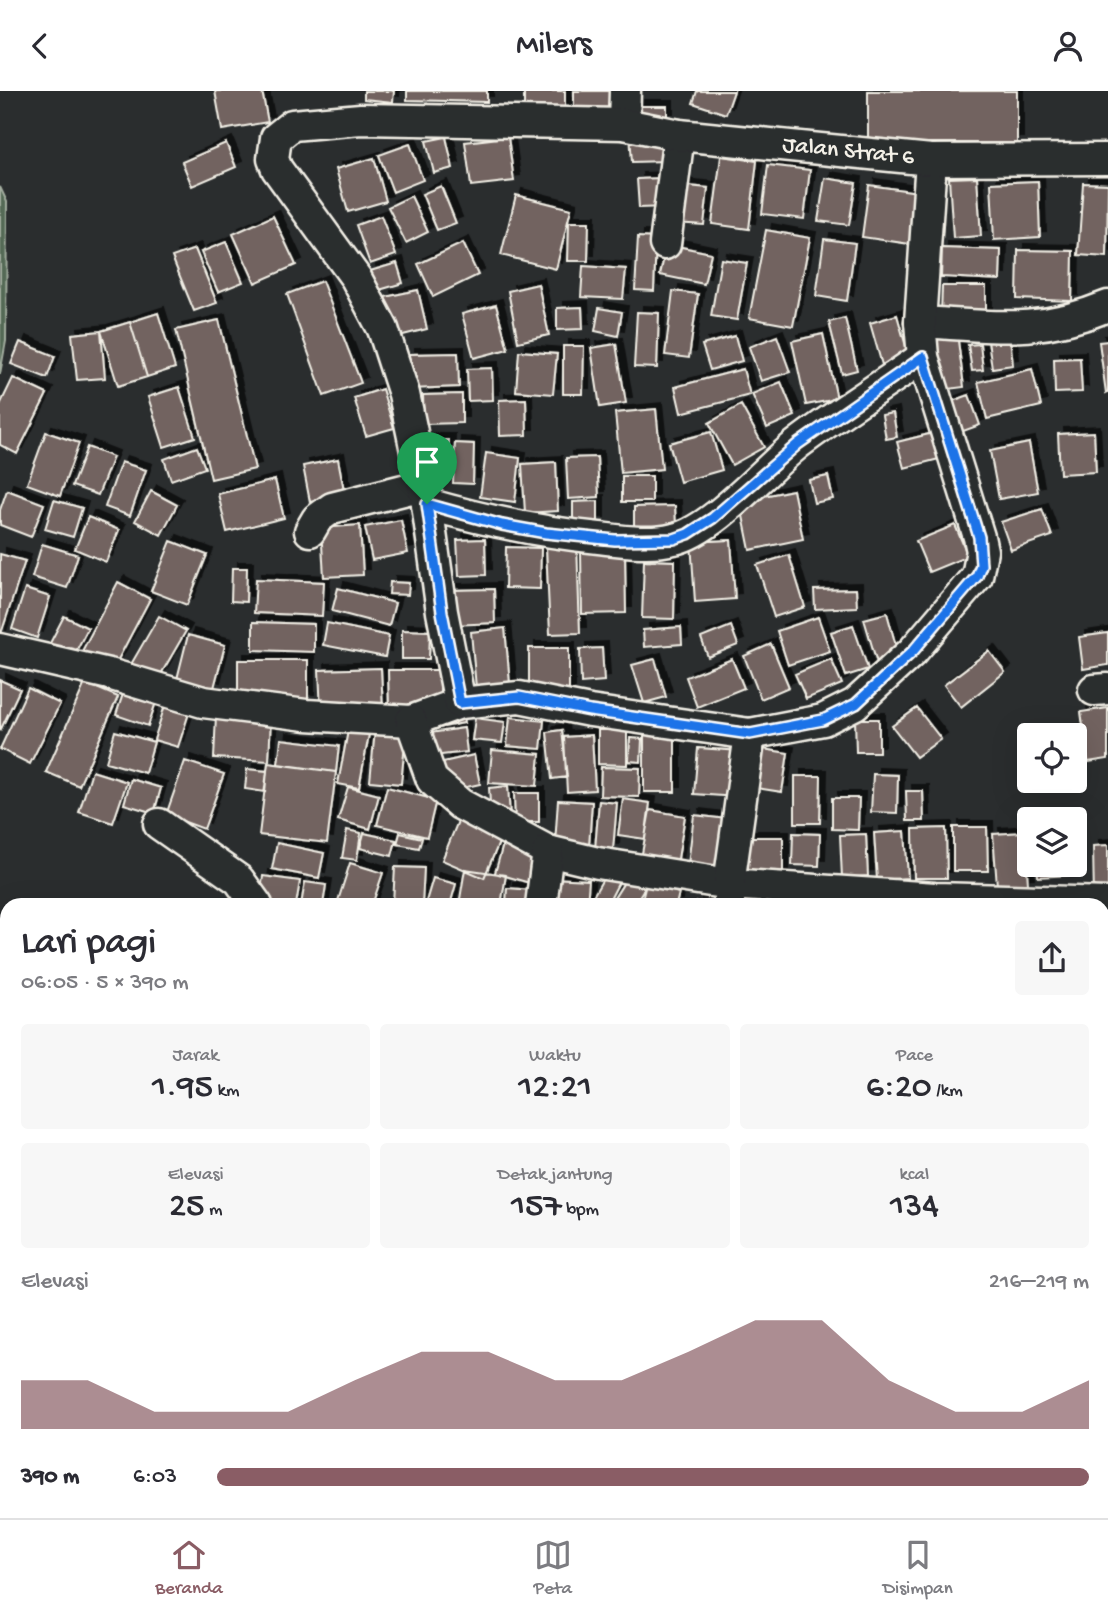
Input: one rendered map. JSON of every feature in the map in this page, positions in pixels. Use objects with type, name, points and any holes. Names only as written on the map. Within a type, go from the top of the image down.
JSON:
[{"type":"street","points":[[624,124],[625,91]]},
{"type":"street","name":"Jalan Strat 6","points":[[425,494],[404,394],[383,329],[356,278],[277,169],[273,159],[276,138],[292,125],[361,120],[624,124],[679,135],[931,160],[1108,159]]},
{"type":"street","points":[[665,244],[679,135]]},
{"type":"street","points":[[0,649],[109,674],[203,702],[306,715],[411,721],[460,703],[519,697],[590,711],[750,734],[823,720],[856,704],[913,651],[977,576],[981,565],[979,537],[923,357],[920,322],[931,160]]},
{"type":"street","points":[[920,322],[1028,328],[1067,321],[1108,306]]},
{"type":"street","points":[[310,531],[317,519],[332,508],[425,494],[502,525],[546,533],[640,541],[674,539],[688,534],[713,518],[798,444],[923,357]]},
{"type":"street","points":[[425,494],[442,612],[460,703]]},
{"type":"street","points":[[411,721],[432,780],[460,804],[548,851],[729,894],[935,898]]},
{"type":"street","points":[[729,894],[750,734]]},
{"type":"street","points":[[159,824],[239,880],[252,898]]},
{"type":"street","points":[[542,898],[548,851]]},
{"type":"green space","points":[[0,187],[7,202],[6,341],[0,374]]},
{"type":"building","points":[[215,91],[262,91],[268,122],[222,130]]},
{"type":"building","points":[[364,91],[394,91],[393,102],[364,99]]},
{"type":"building","points":[[407,91],[487,91],[487,102],[407,100]]},
{"type":"building","points":[[524,91],[565,91],[565,109],[524,109]]},
{"type":"building","points":[[574,91],[618,91],[618,112],[574,113]]},
{"type":"building","points":[[697,91],[734,91],[726,114],[693,103]]},
{"type":"building","points":[[868,91],[1017,91],[1017,143],[868,143]]},
{"type":"building","points":[[638,106],[667,106],[667,119],[638,119]]},
{"type":"building","points":[[666,133],[667,161],[632,162],[630,135]]},
{"type":"building","points":[[446,137],[453,168],[434,173],[426,141]]},
{"type":"building","points":[[508,137],[514,181],[471,186],[465,142]]},
{"type":"building","points":[[226,143],[236,167],[192,186],[182,162]]},
{"type":"building","points":[[410,144],[423,180],[393,192],[379,155]]},
{"type":"building","points":[[721,156],[757,161],[749,229],[712,224]]},
{"type":"building","points":[[374,158],[386,201],[348,212],[336,169]]},
{"type":"building","points":[[768,165],[810,170],[804,219],[762,214]]},
{"type":"building","points":[[977,177],[981,236],[953,238],[949,178]]},
{"type":"building","points":[[662,178],[664,207],[639,208],[637,179]]},
{"type":"building","points":[[825,178],[856,183],[849,225],[818,221]]},
{"type":"building","points":[[1038,181],[1040,237],[994,240],[991,183]]},
{"type":"building","points":[[1083,183],[1108,184],[1107,257],[1078,255]]},
{"type":"building","points":[[678,185],[708,188],[704,225],[675,223]]},
{"type":"building","points":[[869,185],[918,192],[910,244],[862,237]]},
{"type":"building","points":[[441,186],[456,223],[437,230],[422,194]]},
{"type":"building","points":[[516,195],[571,209],[556,269],[501,255]]},
{"type":"building","points":[[411,196],[428,232],[406,243],[388,207]]},
{"type":"building","points":[[273,216],[296,265],[255,283],[233,234]]},
{"type":"building","points":[[381,216],[396,255],[370,264],[356,225]]},
{"type":"building","points":[[569,222],[589,222],[588,261],[568,261]]},
{"type":"building","points":[[766,230],[810,238],[793,326],[749,318]]},
{"type":"building","points":[[638,237],[656,238],[654,291],[635,290]]},
{"type":"building","points":[[824,239],[855,243],[847,301],[816,296]]},
{"type":"building","points":[[226,242],[243,282],[218,292],[201,252]]},
{"type":"building","points":[[463,243],[478,275],[433,297],[418,264]]},
{"type":"building","points":[[667,244],[711,253],[704,284],[660,275]]},
{"type":"building","points":[[942,248],[1001,250],[1000,280],[941,277]]},
{"type":"building","points":[[195,249],[217,303],[194,311],[172,257]]},
{"type":"building","points":[[1018,250],[1073,251],[1072,301],[1017,299]]},
{"type":"building","points":[[721,259],[747,263],[737,320],[711,316]]},
{"type":"building","points":[[397,263],[403,283],[376,291],[370,271]]},
{"type":"building","points":[[583,266],[626,269],[623,299],[581,297]]},
{"type":"building","points":[[322,281],[361,383],[324,396],[287,294]]},
{"type":"building","points":[[538,284],[549,335],[518,342],[508,291]]},
{"type":"building","points":[[942,286],[986,286],[986,316],[941,315]]},
{"type":"building","points":[[418,290],[427,329],[395,337],[385,297]]},
{"type":"building","points":[[673,291],[698,294],[689,358],[665,355]]},
{"type":"building","points":[[496,305],[508,349],[474,358],[462,314]]},
{"type":"building","points":[[582,307],[583,329],[557,330],[557,308]]},
{"type":"building","points":[[599,308],[622,312],[618,336],[595,331]]},
{"type":"building","points":[[637,312],[659,313],[657,368],[634,367]]},
{"type":"building","points":[[158,313],[175,368],[147,377],[130,322]]},
{"type":"building","points":[[897,315],[909,357],[882,365],[870,323]]},
{"type":"building","points":[[845,318],[857,370],[842,374],[829,322]]},
{"type":"building","points":[[219,320],[255,469],[211,479],[176,330]]},
{"type":"building","points":[[130,322],[147,377],[118,386],[101,331]]},
{"type":"building","points":[[101,331],[105,378],[77,380],[72,334]]},
{"type":"building","points":[[957,333],[964,387],[941,390],[934,336]]},
{"type":"building","points":[[823,334],[837,399],[806,405],[792,341]]},
{"type":"building","points":[[735,336],[742,361],[710,370],[702,345]]},
{"type":"building","points":[[777,336],[790,372],[761,381],[749,347]]},
{"type":"building","points":[[1010,338],[1013,365],[992,368],[988,341]]},
{"type":"building","points":[[1108,341],[1108,392],[1106,393],[1099,342]]},
{"type":"building","points":[[20,342],[55,356],[47,378],[11,364]]},
{"type":"building","points":[[616,344],[626,403],[600,407],[591,348]]},
{"type":"building","points":[[980,344],[983,370],[972,371],[968,345]]},
{"type":"building","points":[[563,346],[584,346],[583,394],[563,394]]},
{"type":"building","points":[[519,351],[557,354],[553,394],[516,391]]},
{"type":"building","points":[[458,353],[459,387],[410,389],[409,354]]},
{"type":"building","points":[[1080,358],[1082,392],[1055,393],[1054,359]]},
{"type":"building","points":[[492,368],[493,400],[468,401],[467,369]]},
{"type":"building","points":[[743,369],[750,395],[681,413],[675,387]]},
{"type":"building","points":[[1032,369],[1041,406],[987,419],[978,382]]},
{"type":"building","points":[[13,378],[47,394],[17,454],[0,445],[0,405]]},
{"type":"building","points":[[781,382],[795,416],[767,428],[752,394]]},
{"type":"building","points":[[179,387],[195,437],[164,447],[148,397]]},
{"type":"building","points":[[382,389],[394,428],[366,436],[354,398]]},
{"type":"building","points":[[462,394],[462,423],[424,424],[423,395]]},
{"type":"building","points":[[969,395],[980,425],[955,434],[944,404]]},
{"type":"building","points":[[526,399],[527,435],[500,436],[499,400]]},
{"type":"building","points":[[741,405],[764,447],[732,465],[709,423]]},
{"type":"building","points":[[656,409],[662,469],[621,473],[615,413]]},
{"type":"building","points":[[893,413],[897,437],[886,439],[882,415]]},
{"type":"building","points":[[46,432],[79,443],[60,496],[27,484]]},
{"type":"building","points":[[711,432],[722,470],[680,482],[669,443]]},
{"type":"building","points":[[1094,432],[1096,472],[1060,474],[1058,434]]},
{"type":"building","points":[[933,433],[939,459],[904,468],[897,442]]},
{"type":"building","points":[[430,440],[449,440],[448,479],[429,479]]},
{"type":"building","points":[[455,443],[474,444],[473,484],[453,483]]},
{"type":"building","points":[[1029,443],[1038,492],[999,499],[990,451]]},
{"type":"building","points":[[87,447],[113,457],[98,495],[72,486]]},
{"type":"building","points":[[197,447],[205,468],[171,480],[164,459]]},
{"type":"building","points":[[486,453],[520,458],[515,502],[480,497]]},
{"type":"building","points":[[597,457],[599,497],[568,499],[566,458]]},
{"type":"building","points":[[338,459],[345,495],[310,502],[303,466]]},
{"type":"building","points":[[121,462],[146,470],[130,516],[105,507]]},
{"type":"building","points":[[556,462],[558,511],[525,513],[522,464]]},
{"type":"building","points":[[622,476],[652,476],[652,502],[622,502]]},
{"type":"building","points":[[828,476],[833,499],[814,503],[809,480]]},
{"type":"building","points":[[275,480],[284,518],[227,532],[218,494]]},
{"type":"building","points":[[7,490],[44,504],[31,537],[0,525],[0,510]]},
{"type":"building","points":[[793,490],[803,539],[750,550],[740,501]]},
{"type":"building","points":[[151,491],[177,505],[161,535],[135,521]]},
{"type":"building","points":[[54,500],[82,508],[73,537],[45,529]]},
{"type":"building","points":[[598,501],[598,523],[573,523],[573,502]]},
{"type":"building","points":[[675,506],[676,527],[634,528],[634,507]]},
{"type":"building","points":[[1042,509],[1052,536],[1011,550],[1001,522]]},
{"type":"building","points":[[88,517],[119,530],[106,562],[75,549]]},
{"type":"building","points":[[401,520],[408,553],[372,560],[365,527]]},
{"type":"building","points":[[360,525],[363,575],[324,577],[321,528]]},
{"type":"building","points":[[955,525],[968,556],[929,572],[916,541]]},
{"type":"building","points":[[485,539],[486,575],[459,576],[457,540]]},
{"type":"building","points":[[731,540],[735,599],[695,602],[691,542]]},
{"type":"building","points":[[171,541],[207,555],[187,605],[151,591]]},
{"type":"building","points":[[42,544],[78,555],[67,588],[32,577]]},
{"type":"building","points":[[577,544],[580,633],[550,634],[546,546]]},
{"type":"building","points":[[506,547],[541,548],[540,589],[505,588]]},
{"type":"building","points":[[625,552],[626,613],[582,614],[581,553]]},
{"type":"building","points":[[0,554],[25,561],[0,637]]},
{"type":"building","points":[[789,555],[805,607],[774,617],[757,565]]},
{"type":"building","points":[[644,560],[675,561],[674,619],[642,618]]},
{"type":"building","points":[[232,568],[247,568],[246,602],[231,601]]},
{"type":"building","points":[[256,579],[324,582],[322,616],[254,613]]},
{"type":"building","points":[[118,582],[150,599],[112,671],[80,655]]},
{"type":"building","points":[[390,582],[409,583],[408,595],[389,594]]},
{"type":"building","points":[[338,588],[395,603],[389,626],[332,611]]},
{"type":"building","points":[[25,589],[50,597],[37,638],[12,629]]},
{"type":"building","points":[[494,589],[495,623],[453,625],[451,590]]},
{"type":"building","points":[[856,589],[857,607],[815,609],[814,590]]},
{"type":"building","points":[[887,613],[899,657],[877,663],[864,619]]},
{"type":"building","points":[[64,616],[88,628],[72,659],[48,647]]},
{"type":"building","points":[[159,616],[186,631],[157,681],[130,666]]},
{"type":"building","points":[[818,617],[830,651],[788,665],[777,631]]},
{"type":"building","points":[[253,622],[314,624],[314,652],[253,650]]},
{"type":"building","points":[[327,623],[389,636],[385,657],[323,645]]},
{"type":"building","points":[[853,625],[868,669],[846,676],[831,632]]},
{"type":"building","points":[[731,626],[738,645],[708,657],[701,638]]},
{"type":"building","points":[[681,627],[682,644],[644,647],[643,630]]},
{"type":"building","points":[[505,628],[511,695],[477,699],[471,632]]},
{"type":"building","points":[[402,630],[430,631],[429,659],[402,659]]},
{"type":"building","points":[[1108,633],[1108,665],[1083,669],[1079,637]]},
{"type":"building","points":[[188,635],[225,645],[214,688],[177,679]]},
{"type":"building","points":[[771,644],[789,687],[761,699],[744,656]]},
{"type":"building","points":[[529,648],[569,648],[569,694],[529,694]]},
{"type":"building","points":[[602,648],[604,681],[581,683],[580,649]]},
{"type":"building","points":[[989,651],[1005,672],[961,707],[944,685]]},
{"type":"building","points":[[655,659],[666,697],[644,703],[632,665]]},
{"type":"building","points":[[732,659],[744,688],[697,707],[686,677]]},
{"type":"building","points":[[831,659],[842,684],[806,699],[795,674]]},
{"type":"building","points":[[238,660],[308,660],[308,700],[238,700]]},
{"type":"building","points":[[381,668],[383,710],[321,712],[319,670]]},
{"type":"building","points":[[388,670],[440,670],[440,708],[389,709]]},
{"type":"building","points":[[0,680],[20,689],[0,731]]},
{"type":"building","points":[[85,683],[118,697],[79,786],[46,772]]},
{"type":"building","points":[[28,688],[60,704],[30,764],[0,749]]},
{"type":"building","points":[[125,688],[157,699],[148,726],[116,715]]},
{"type":"building","points":[[166,702],[190,710],[178,747],[154,740]]},
{"type":"building","points":[[917,708],[941,739],[916,757],[892,726]]},
{"type":"building","points":[[1108,708],[1108,759],[1088,762],[1087,723],[1083,723],[1081,712]]},
{"type":"building","points":[[462,711],[464,723],[438,728],[436,716]]},
{"type":"building","points":[[216,715],[271,717],[269,761],[214,758]]},
{"type":"building","points":[[510,717],[544,721],[541,749],[507,746]]},
{"type":"building","points":[[475,718],[505,722],[502,743],[472,740]]},
{"type":"building","points":[[855,719],[879,719],[879,752],[856,752]]},
{"type":"building","points":[[349,725],[370,729],[359,788],[338,784]]},
{"type":"building","points":[[464,728],[467,752],[433,756],[430,733]]},
{"type":"building","points":[[375,730],[406,733],[401,784],[370,781]]},
{"type":"building","points":[[562,730],[567,777],[552,779],[547,732]]},
{"type":"building","points":[[598,730],[627,730],[627,765],[598,764]]},
{"type":"building","points":[[115,731],[154,742],[145,773],[106,762]]},
{"type":"building","points":[[644,732],[675,732],[675,792],[644,792]]},
{"type":"building","points":[[592,735],[595,790],[567,792],[564,737]]},
{"type":"building","points":[[630,738],[642,739],[641,762],[629,761]]},
{"type":"building","points":[[281,739],[339,746],[336,772],[278,764]]},
{"type":"building","points":[[698,748],[741,751],[737,797],[694,794]]},
{"type":"building","points":[[763,749],[788,753],[782,792],[756,788]]},
{"type":"building","points":[[492,750],[540,754],[537,786],[489,783]]},
{"type":"building","points":[[474,755],[480,784],[449,791],[443,762]]},
{"type":"building","points":[[185,761],[224,774],[204,829],[166,815]]},
{"type":"building","points":[[268,763],[336,772],[327,843],[259,835]]},
{"type":"building","points":[[601,767],[640,768],[639,797],[600,796]]},
{"type":"building","points":[[247,769],[267,771],[265,792],[245,789]]},
{"type":"building","points":[[92,771],[127,782],[113,823],[79,812]]},
{"type":"building","points":[[873,774],[898,775],[897,813],[871,812]]},
{"type":"building","points":[[795,776],[821,776],[820,823],[795,823]]},
{"type":"building","points":[[131,779],[161,788],[154,813],[124,804]]},
{"type":"building","points":[[508,786],[510,816],[491,818],[489,788]]},
{"type":"building","points":[[348,787],[379,795],[370,829],[338,820]]},
{"type":"building","points":[[387,787],[436,800],[427,837],[377,825]]},
{"type":"building","points":[[906,791],[923,791],[924,821],[907,821]]},
{"type":"building","points":[[514,793],[539,793],[539,822],[515,822]]},
{"type":"building","points":[[832,798],[859,798],[858,830],[832,829]]},
{"type":"building","points":[[623,799],[650,803],[645,839],[618,835]]},
{"type":"building","points":[[558,800],[592,802],[589,847],[555,844]]},
{"type":"building","points":[[599,801],[617,803],[613,850],[595,849]]},
{"type":"building","points":[[650,810],[685,816],[677,865],[641,859]]},
{"type":"building","points":[[694,815],[727,819],[720,877],[687,873]]},
{"type":"building","points":[[458,821],[501,838],[484,878],[442,860]]},
{"type":"building","points":[[953,827],[987,827],[988,871],[953,871]]},
{"type":"building","points":[[946,828],[947,878],[914,878],[913,829]]},
{"type":"building","points":[[347,830],[361,833],[357,860],[342,858]]},
{"type":"building","points":[[905,831],[908,878],[877,880],[874,833]]},
{"type":"building","points":[[1017,832],[1017,877],[1027,877],[1028,884],[997,886],[993,834]]},
{"type":"building","points":[[364,833],[396,840],[392,856],[360,848]]},
{"type":"building","points":[[400,833],[422,838],[419,848],[397,844]]},
{"type":"building","points":[[793,833],[820,834],[819,866],[792,865]]},
{"type":"building","points":[[866,834],[868,876],[842,878],[840,835]]},
{"type":"building","points":[[747,837],[783,837],[783,882],[746,882]]},
{"type":"building","points":[[504,841],[542,853],[533,884],[495,873]]},
{"type":"building","points":[[277,843],[324,853],[319,878],[272,869]]},
{"type":"building","points":[[1108,845],[1108,898],[1094,898],[1093,846]]},
{"type":"building","points":[[350,863],[383,873],[374,898],[339,898]]},
{"type":"building","points":[[395,867],[424,868],[422,898],[393,898]]},
{"type":"building","points":[[465,869],[506,875],[502,898],[460,898]]},
{"type":"building","points":[[607,872],[620,880],[611,898],[592,898]]},
{"type":"building","points":[[263,876],[300,881],[297,898],[260,898]]},
{"type":"building","points":[[628,876],[645,887],[638,898],[614,898]]},
{"type":"building","points":[[433,878],[456,884],[452,898],[427,898]]},
{"type":"building","points":[[550,878],[589,880],[588,898],[549,898]]},
{"type":"building","points":[[305,882],[326,885],[324,898],[302,898]]},
{"type":"building","points":[[646,884],[679,893],[678,898],[642,898]]},
{"type":"building","points":[[507,888],[532,890],[531,898],[506,898]]},
{"type":"route","points":[[923,357],[979,537],[981,565],[977,576],[913,651],[856,704],[823,720],[750,734],[590,711],[519,697],[460,703],[442,612],[427,504],[502,525],[546,533],[653,542],[674,539],[688,534],[713,518],[798,444],[923,357]]}]
